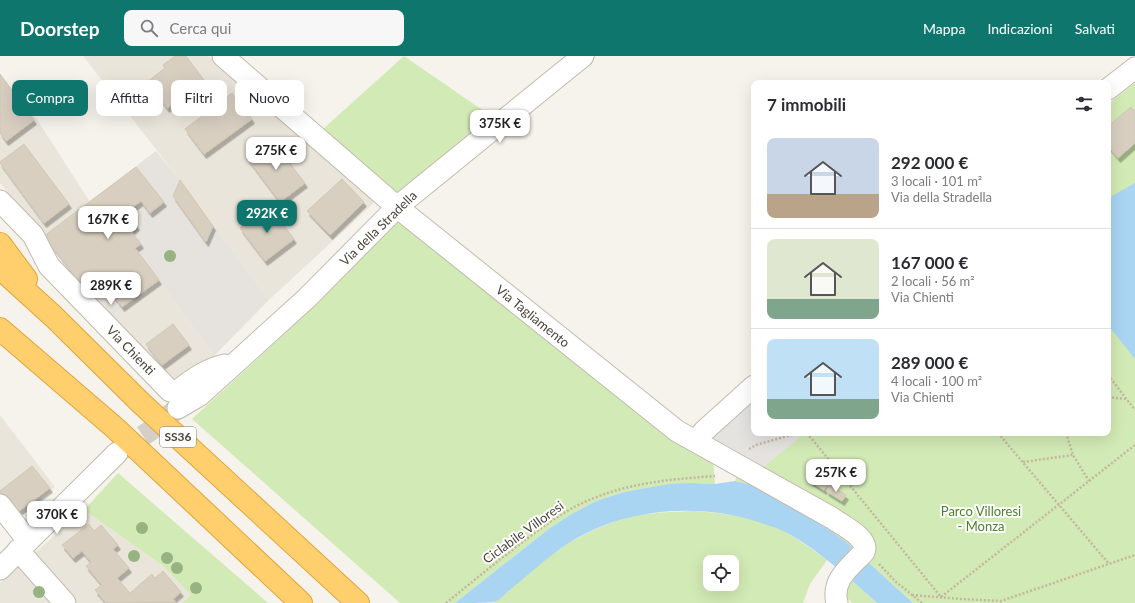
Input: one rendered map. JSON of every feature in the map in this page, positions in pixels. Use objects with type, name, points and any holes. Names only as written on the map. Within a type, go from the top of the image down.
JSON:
[{"type":"highway","points":[[0,244],[54,317]]},
{"type":"highway","name":"SS36","points":[[0,268],[54,317],[142,404],[358,603]]},
{"type":"highway","name":"SS36","points":[[0,329],[115,428],[302,603]]},
{"type":"street","name":"Via Tagliamento","points":[[223,56],[397,206],[677,431],[832,518],[855,533],[865,548]]},
{"type":"street","name":"Via della Stradella","points":[[178,408],[200,394],[307,298],[397,206],[583,56]]},
{"type":"street","points":[[1111,88],[1135,68]]},
{"type":"street","name":"Via Chienti","points":[[0,201],[33,235],[49,266],[170,391],[176,392],[213,367],[234,363]]},
{"type":"street","points":[[700,443],[701,435],[704,431],[751,389]]},
{"type":"street","points":[[0,569],[117,453]]},
{"type":"street","points":[[0,505],[23,546],[65,603]]},
{"type":"street","points":[[848,603],[838,588],[865,548]]},
{"type":"path","points":[[1111,379],[1135,410]]},
{"type":"path","points":[[1111,397],[1127,399]]},
{"type":"path","name":"Ciclabile Villoresi","points":[[446,603],[537,531],[586,501],[627,487],[717,475],[729,470],[738,456],[756,445],[788,436]]},
{"type":"path","points":[[809,436],[941,597]]},
{"type":"path","points":[[1001,436],[1109,564]]},
{"type":"path","points":[[1067,436],[1073,455],[1089,481]]},
{"type":"path","points":[[941,597],[1135,445]]},
{"type":"path","points":[[1023,462],[1073,455]]},
{"type":"path","points":[[865,548],[881,567],[922,603]]},
{"type":"path","points":[[912,594],[961,600],[1001,601],[1135,555]]},
{"type":"shaded area","points":[[83,56],[208,56],[236,80],[235,116],[278,116],[376,201],[269,300],[180,180],[130,116],[163,116],[163,80],[102,80]]},
{"type":"shaded area","points":[[0,75],[12,89],[12,116],[34,116],[90,202],[44,236],[0,183]]},
{"type":"shaded area","points":[[156,151],[180,180],[269,300],[214,356],[159,280],[110,317],[89,294],[44,236]]},
{"type":"shaded area","points":[[159,280],[214,356],[176,384],[110,317]]},
{"type":"shaded area","points":[[751,399],[751,436],[801,436],[760,470],[708,437]]},
{"type":"shaded area","points":[[0,415],[55,487],[17,519],[0,496]]},
{"type":"shaded area","points":[[84,510],[163,566],[191,595],[182,603],[0,603],[0,583]]},
{"type":"green space","points":[[404,56],[491,116],[397,194],[323,129]]},
{"type":"green space","name":"Parco Villoresi - Monza","points":[[1135,83],[1135,603],[913,603],[846,542],[815,520],[752,485],[735,481],[753,436],[1111,436],[1111,102]]},
{"type":"green space","points":[[397,221],[647,420],[713,459],[715,484],[691,483],[646,488],[624,492],[596,501],[550,528],[455,603],[400,603],[192,419],[304,316]]},
{"type":"green space","points":[[118,473],[268,603],[182,603],[191,595],[163,566],[84,510]]},
{"type":"green space","points":[[694,511],[731,515],[755,520],[778,528],[789,534],[827,560],[810,584],[803,603],[494,603],[551,555],[585,534],[630,517],[654,513]]},
{"type":"green space","points":[[849,578],[877,603],[852,603],[842,593]]},
{"type":"water","points":[[1135,183],[1135,359],[1111,329],[1112,196]]},
{"type":"water","points":[[735,481],[752,485],[815,520],[846,542],[913,603],[877,603],[824,557],[801,541],[775,528],[728,514],[703,511],[678,511],[653,513],[604,525],[581,536],[560,549],[497,601],[487,603],[455,603],[550,528],[596,501],[624,492],[670,484],[715,484]]},
{"type":"building","points":[[175,56],[186,56],[204,80],[171,80],[171,105],[167,108],[163,103],[163,80],[150,80],[165,68],[163,65]]},
{"type":"building","points":[[0,74],[12,90],[12,116],[31,116],[34,120],[6,141],[0,133]]},
{"type":"building","points":[[232,93],[235,97],[235,116],[250,116],[252,119],[204,154],[185,129],[202,116],[227,116],[227,97]]},
{"type":"building","points":[[1131,107],[1135,112],[1135,143],[1118,158],[1111,150],[1111,124]]},
{"type":"building","points":[[271,139],[305,183],[280,202],[247,158]]},
{"type":"building","points":[[24,144],[69,204],[44,223],[0,163]]},
{"type":"building","points":[[136,167],[164,202],[150,213],[141,201],[127,211],[137,226],[131,231],[141,244],[135,248],[159,280],[122,307],[104,283],[89,294],[44,236]]},
{"type":"building","points":[[342,179],[364,202],[330,235],[307,211]]},
{"type":"building","points":[[180,180],[213,226],[206,242],[173,196]]},
{"type":"building","points":[[269,206],[294,239],[265,261],[240,228]]},
{"type":"building","points":[[173,324],[189,345],[162,365],[146,344]]},
{"type":"building","points":[[32,466],[50,488],[15,514],[0,494],[0,491]]},
{"type":"building","points":[[810,473],[828,484],[824,490],[807,479]]},
{"type":"building","points":[[830,485],[846,495],[842,501],[826,491]]},
{"type":"building","points":[[89,524],[94,531],[101,525],[118,545],[113,549],[129,568],[117,578],[130,593],[152,574],[155,578],[163,571],[181,592],[173,599],[176,602],[106,603],[95,590],[102,585],[86,566],[91,562],[82,551],[73,558],[62,545]]},
{"type":"tunnel","points":[[117,453],[150,431],[178,408]]}]
